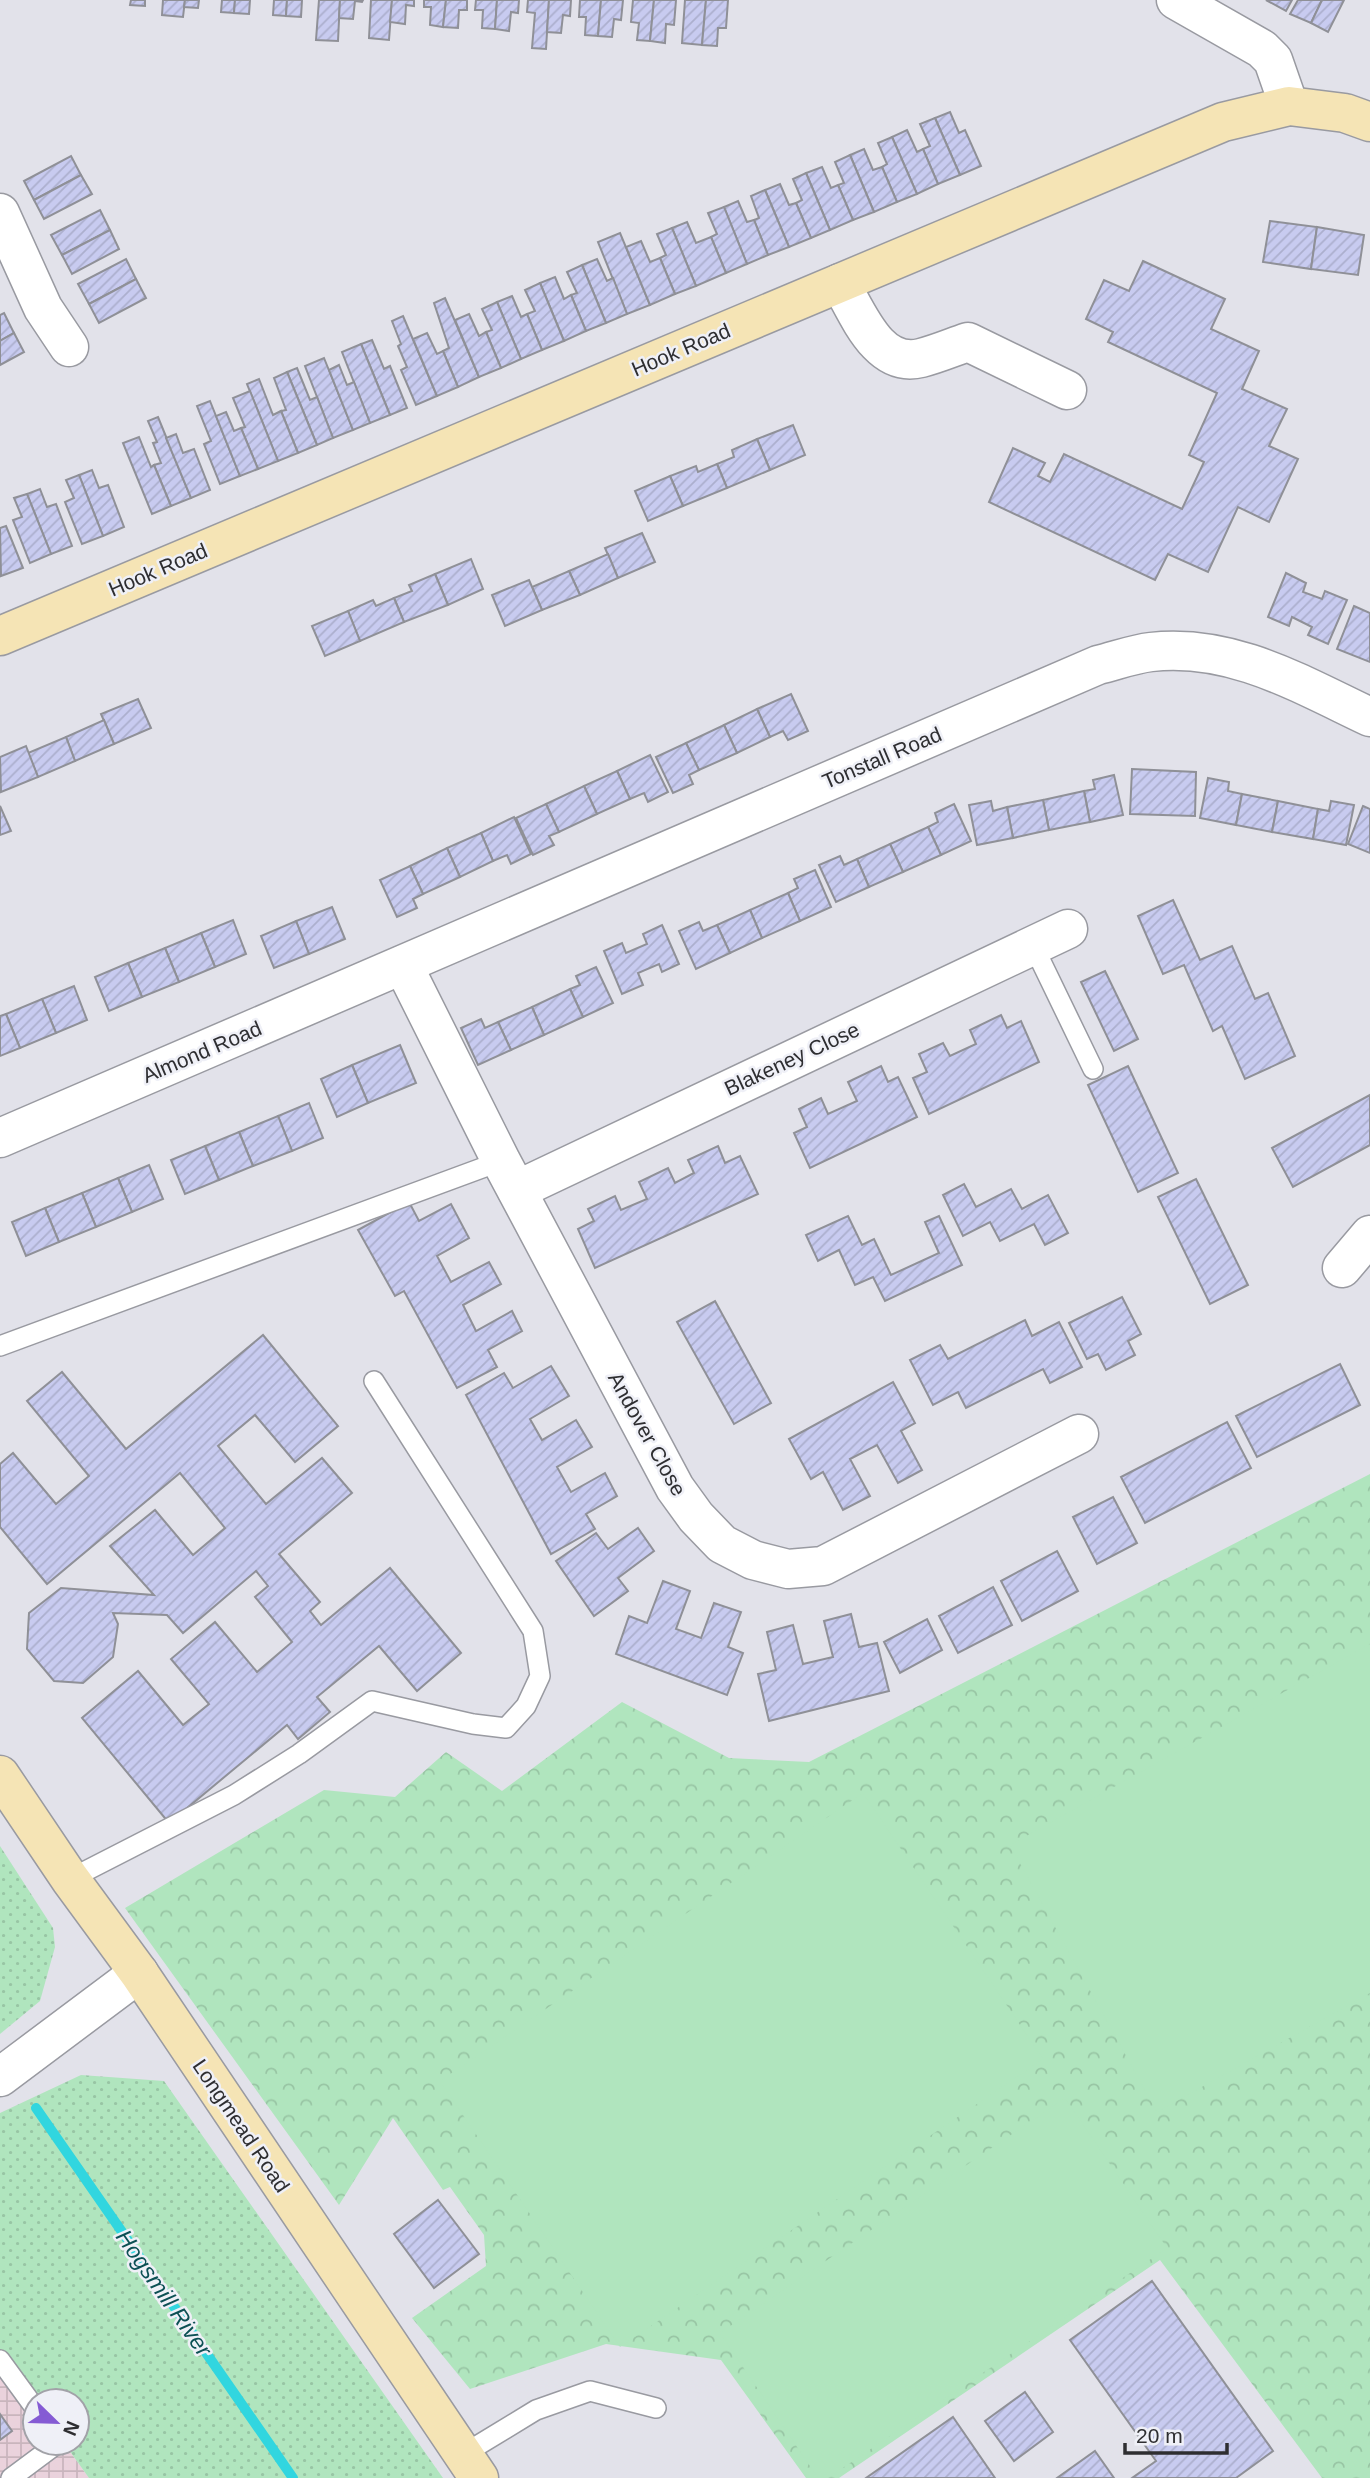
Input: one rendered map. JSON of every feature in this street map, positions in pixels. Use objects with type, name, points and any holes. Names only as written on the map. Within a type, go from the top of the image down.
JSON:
[{"type":"main road","name":"Hook Road","points":[[0,636],[1223,121],[1289,106],[1345,113],[1370,122]]},
{"type":"main road","name":"Longmead Road","points":[[0,1775],[70,1879],[139,1973],[470,2466]]},
{"type":"street","points":[[1176,0],[1262,49],[1273,60],[1289,106]]},
{"type":"street","points":[[0,214],[43,308],[69,347]]},
{"type":"street","points":[[840,283],[872,337],[891,356],[919,359],[968,342],[1067,390]]},
{"type":"street","name":"Tonstall Road","points":[[403,965],[1098,665],[1150,652],[1200,652],[1256,664],[1370,717]]},
{"type":"street","name":"Blakeney Close","points":[[509,1176],[1068,929]]},
{"type":"street","name":"Almond Road","points":[[0,1138],[403,965]]},
{"type":"street","name":"Andover Close","points":[[403,965],[509,1176],[674,1488],[696,1517],[722,1544],[753,1560],[788,1569],[823,1566],[1079,1434]]},
{"type":"street","points":[[1342,1268],[1370,1235]]},
{"type":"street","points":[[0,2077],[139,1973]]},
{"type":"lane","points":[[1033,945],[1093,1069]]},
{"type":"lane","points":[[0,1346],[509,1176]]},
{"type":"lane","points":[[70,1879],[234,1795],[299,1754],[372,1701],[473,1724],[506,1728],[526,1706],[540,1675],[533,1631],[374,1381]]},
{"type":"lane","points":[[0,2360],[21,2389]]},
{"type":"lane","points":[[470,2466],[536,2410],[590,2391],[656,2408]]},
{"type":"lane","points":[[11,2478],[39,2457]]},
{"type":"shaded area","points":[[0,2354],[24,2387],[21,2387],[21,2457],[74,2457],[89,2478],[0,2478]]},
{"type":"green space","points":[[1370,1474],[1370,2478],[1322,2478],[1160,2260],[839,2478],[806,2478],[721,2360],[606,2344],[470,2389],[412,2318],[486,2266],[484,2235],[450,2187],[443,2190],[393,2118],[339,2205],[125,1908],[324,1790],[395,1797],[446,1752],[502,1791],[622,1702],[729,1758],[809,1762]]},
{"type":"green space","points":[[1370,1644],[1370,1993],[1157,2112],[1010,1845]]},
{"type":"green space","points":[[863,1793],[1043,2059],[620,2347],[440,2081]]},
{"type":"green space","points":[[0,1846],[53,1928],[55,1947],[40,2001],[0,2034]]},
{"type":"green space","points":[[81,2075],[164,2081],[443,2478],[89,2478],[74,2457],[91,2457],[91,2387],[25,2387],[0,2354],[0,2113]]},
{"type":"green space","points":[[1065,2098],[1167,2248],[828,2478],[818,2478],[720,2333]]},
{"type":"building","points":[[131,0],[145,0],[145,6],[130,5]]},
{"type":"building","points":[[163,0],[185,0],[183,17],[162,15]]},
{"type":"building","points":[[185,0],[199,0],[198,8],[184,7]]},
{"type":"building","points":[[222,0],[235,0],[234,13],[221,12]]},
{"type":"building","points":[[235,0],[250,0],[249,14],[234,13]]},
{"type":"building","points":[[274,0],[287,0],[286,16],[273,15]]},
{"type":"building","points":[[287,0],[302,0],[301,17],[286,16]]},
{"type":"building","points":[[319,0],[340,0],[338,41],[316,40]]},
{"type":"building","points":[[340,0],[363,0],[355,1],[353,19],[339,18]]},
{"type":"building","points":[[371,0],[392,0],[389,40],[369,38]]},
{"type":"building","points":[[392,0],[414,0],[414,6],[406,5],[405,24],[390,22]]},
{"type":"building","points":[[424,0],[446,0],[443,27],[430,25],[431,7],[424,7]]},
{"type":"building","points":[[446,0],[467,0],[467,10],[459,10],[458,28],[443,27]]},
{"type":"building","points":[[476,0],[497,0],[495,29],[482,28],[483,10],[475,10]]},
{"type":"building","points":[[497,0],[519,0],[518,13],[511,12],[509,31],[495,29]]},
{"type":"building","points":[[528,0],[549,0],[546,49],[532,48],[535,13],[527,12]]},
{"type":"building","points":[[549,0],[571,0],[570,16],[563,15],[561,33],[547,32]]},
{"type":"building","points":[[580,0],[601,0],[598,36],[585,35],[586,17],[579,17]]},
{"type":"building","points":[[601,0],[623,0],[621,20],[614,19],[612,37],[598,36]]},
{"type":"building","points":[[633,0],[654,0],[650,41],[637,40],[639,23],[631,22]]},
{"type":"building","points":[[654,0],[676,0],[674,25],[666,24],[665,43],[650,41]]},
{"type":"building","points":[[685,0],[706,0],[702,45],[682,43]]},
{"type":"building","points":[[706,0],[728,0],[726,28],[718,28],[717,46],[702,45]]},
{"type":"building","points":[[1266,0],[1292,0],[1286,11]]},
{"type":"building","points":[[1298,0],[1322,0],[1311,23],[1290,14]]},
{"type":"building","points":[[1322,0],[1344,0],[1328,32],[1311,23]]},
{"type":"building","points":[[950,112],[959,133],[965,130],[981,166],[960,175],[935,118]]},
{"type":"building","points":[[935,118],[960,175],[938,184],[923,149],[930,146],[920,124]]},
{"type":"building","points":[[907,130],[917,152],[923,149],[938,184],[917,194],[892,137]]},
{"type":"building","points":[[892,137],[917,194],[897,202],[882,167],[887,164],[878,143]]},
{"type":"building","points":[[864,149],[873,170],[882,167],[897,202],[874,212],[850,155]]},
{"type":"building","points":[[850,155],[874,212],[853,220],[838,185],[844,183],[835,162]]},
{"type":"building","points":[[71,156],[81,175],[34,200],[24,181]]},
{"type":"building","points":[[822,167],[831,188],[838,185],[853,220],[830,230],[806,173]]},
{"type":"building","points":[[806,173],[830,230],[811,238],[796,203],[802,200],[793,179]]},
{"type":"building","points":[[81,175],[92,194],[44,219],[34,200]]},
{"type":"building","points":[[780,184],[789,205],[796,203],[811,238],[789,247],[765,190]]},
{"type":"building","points":[[765,190],[789,247],[768,255],[754,220],[759,218],[751,196]]},
{"type":"building","points":[[738,201],[747,222],[754,220],[768,255],[747,264],[724,207]]},
{"type":"building","points":[[724,207],[747,264],[726,273],[711,237],[717,234],[708,213]]},
{"type":"building","points":[[100,210],[110,230],[62,255],[51,235]]},
{"type":"building","points":[[1270,221],[1317,227],[1311,269],[1263,262]]},
{"type":"building","points":[[687,222],[696,243],[711,237],[726,273],[696,286],[672,228]]},
{"type":"building","points":[[1317,227],[1364,235],[1358,275],[1311,269]]},
{"type":"building","points":[[672,228],[696,286],[675,294],[660,258],[666,255],[657,234]]},
{"type":"building","points":[[110,230],[119,249],[72,274],[62,255]]},
{"type":"building","points":[[620,233],[650,305],[627,314],[598,242]]},
{"type":"building","points":[[641,241],[650,262],[660,258],[675,294],[650,305],[626,247]]},
{"type":"building","points":[[126,259],[136,279],[89,304],[78,284]]},
{"type":"building","points":[[597,259],[607,281],[613,278],[627,314],[606,323],[582,265]]},
{"type":"building","points":[[1143,261],[1225,299],[1211,329],[1259,351],[1242,389],[1287,409],[1269,446],[1298,459],[1269,522],[1238,507],[1208,572],[1168,554],[1155,580],[989,502],[1013,448],[1045,463],[1038,476],[1050,482],[1064,454],[1182,509],[1204,462],[1189,455],[1217,393],[1108,342],[1113,332],[1086,319],[1104,280],[1129,291]]},
{"type":"building","points":[[582,265],[606,323],[586,331],[571,295],[577,293],[567,272]]},
{"type":"building","points":[[555,277],[564,299],[571,295],[586,331],[564,341],[540,283]]},
{"type":"building","points":[[136,279],[146,298],[99,323],[89,304]]},
{"type":"building","points":[[540,283],[564,341],[542,350],[527,314],[535,311],[525,290]]},
{"type":"building","points":[[512,296],[521,317],[527,314],[542,350],[521,359],[497,302]]},
{"type":"building","points":[[445,298],[479,377],[458,387],[443,351],[449,348],[434,303]]},
{"type":"building","points":[[497,302],[521,359],[501,368],[486,332],[492,330],[482,309]]},
{"type":"building","points":[[4,313],[14,333],[0,341],[0,315]]},
{"type":"building","points":[[469,314],[479,336],[486,332],[501,368],[479,377],[455,320]]},
{"type":"building","points":[[403,316],[437,396],[416,405],[401,370],[407,367],[392,321]]},
{"type":"building","points":[[14,333],[24,352],[0,365],[0,341]]},
{"type":"building","points":[[427,333],[437,354],[443,351],[458,387],[437,396],[413,339]]},
{"type":"building","points":[[372,340],[384,369],[390,366],[407,408],[390,415],[361,344]]},
{"type":"building","points":[[361,344],[390,415],[370,423],[342,352]]},
{"type":"building","points":[[324,358],[353,430],[333,438],[305,366]]},
{"type":"building","points":[[339,365],[347,385],[354,382],[370,423],[353,430],[329,370]]},
{"type":"building","points":[[297,368],[310,400],[317,397],[333,438],[317,445],[287,372]]},
{"type":"building","points":[[287,372],[317,445],[298,453],[281,411],[286,410],[274,378]]},
{"type":"building","points":[[259,379],[273,415],[281,411],[298,453],[278,461],[247,384]]},
{"type":"building","points":[[250,391],[278,461],[258,469],[241,428],[245,427],[233,398]]},
{"type":"building","points":[[210,401],[240,476],[220,484],[204,444],[211,441],[197,406]]},
{"type":"building","points":[[226,412],[234,431],[241,428],[258,469],[240,476],[216,416]]},
{"type":"building","points":[[158,417],[191,498],[171,506],[154,465],[161,463],[153,443],[157,442],[148,421]]},
{"type":"building","points":[[793,425],[805,455],[770,470],[757,439]]},
{"type":"building","points":[[176,434],[183,453],[194,449],[210,490],[191,498],[166,438]]},
{"type":"building","points":[[139,437],[171,506],[152,514],[123,443]]},
{"type":"building","points":[[757,439],[770,470],[727,488],[717,464],[734,457],[732,450]]},
{"type":"building","points":[[717,464],[727,488],[683,506],[670,476],[696,466],[698,472]]},
{"type":"building","points":[[92,470],[99,488],[108,485],[124,527],[103,536],[79,475]]},
{"type":"building","points":[[79,475],[103,536],[82,544],[65,502],[74,498],[66,480]]},
{"type":"building","points":[[670,476],[683,506],[648,521],[635,491]]},
{"type":"building","points":[[40,489],[47,507],[56,504],[72,546],[51,554],[27,494]]},
{"type":"building","points":[[27,494],[51,554],[30,563],[13,520],[22,517],[14,498]]},
{"type":"building","points":[[6,526],[23,568],[1,576],[0,528]]},
{"type":"building","points":[[642,533],[655,562],[618,578],[605,548]]},
{"type":"building","points":[[608,554],[618,578],[580,595],[569,571]]},
{"type":"building","points":[[471,559],[483,589],[448,605],[435,574]]},
{"type":"building","points":[[569,571],[580,595],[542,610],[532,587]]},
{"type":"building","points":[[1286,573],[1306,583],[1303,592],[1322,599],[1325,591],[1347,600],[1328,644],[1308,635],[1312,627],[1292,617],[1289,626],[1268,617]]},
{"type":"building","points":[[435,574],[448,605],[404,622],[394,598],[412,591],[409,585]]},
{"type":"building","points":[[529,580],[542,610],[505,626],[492,595]]},
{"type":"building","points":[[394,598],[404,622],[360,641],[348,611],[373,600],[376,606]]},
{"type":"building","points":[[1354,606],[1370,613],[1370,662],[1337,649]]},
{"type":"building","points":[[348,611],[360,641],[325,656],[312,626]]},
{"type":"building","points":[[791,694],[808,731],[788,740],[783,731],[770,737],[757,709]]},
{"type":"building","points":[[138,699],[151,728],[114,744],[101,714]]},
{"type":"building","points":[[757,709],[770,737],[737,753],[724,725]]},
{"type":"building","points":[[104,720],[114,744],[75,761],[66,737]]},
{"type":"building","points":[[724,725],[737,753],[699,770],[686,743]]},
{"type":"building","points":[[66,737],[75,761],[38,777],[28,753]]},
{"type":"building","points":[[686,743],[699,770],[689,775],[693,784],[673,793],[656,757]]},
{"type":"building","points":[[26,746],[38,777],[1,792],[0,757]]},
{"type":"building","points":[[650,755],[668,792],[648,802],[644,793],[630,799],[617,771]]},
{"type":"building","points":[[1132,769],[1196,772],[1195,816],[1130,814]]},
{"type":"building","points":[[617,771],[630,799],[597,814],[584,786]]},
{"type":"building","points":[[1114,775],[1123,815],[1090,822],[1084,791],[1095,789],[1093,780]]},
{"type":"building","points":[[1208,778],[1229,782],[1228,791],[1242,794],[1236,825],[1200,818]]},
{"type":"building","points":[[584,786],[597,814],[559,832],[546,804]]},
{"type":"building","points":[[1084,791],[1090,822],[1049,830],[1043,800]]},
{"type":"building","points":[[1242,794],[1278,801],[1272,832],[1236,825]]},
{"type":"building","points":[[1043,800],[1049,830],[1013,838],[1007,807]]},
{"type":"building","points":[[991,801],[993,811],[1007,807],[1013,838],[977,845],[969,805]]},
{"type":"building","points":[[1278,801],[1318,809],[1313,839],[1272,832]]},
{"type":"building","points":[[1331,801],[1354,805],[1346,845],[1313,839],[1318,809],[1329,811]]},
{"type":"building","points":[[546,804],[559,832],[549,836],[554,845],[533,855],[516,818]]},
{"type":"building","points":[[954,804],[971,841],[941,855],[928,827],[938,822],[935,813]]},
{"type":"building","points":[[0,806],[11,831],[0,835]]},
{"type":"building","points":[[1363,806],[1370,809],[1370,853],[1348,844]]},
{"type":"building","points":[[514,817],[531,854],[511,864],[507,855],[493,861],[481,833]]},
{"type":"building","points":[[928,827],[941,855],[903,872],[890,844]]},
{"type":"building","points":[[481,833],[493,861],[460,877],[447,848]]},
{"type":"building","points":[[890,844],[903,872],[869,887],[857,859]]},
{"type":"building","points":[[447,848],[460,877],[423,894],[410,866]]},
{"type":"building","points":[[840,856],[844,865],[857,859],[869,887],[836,902],[819,865]]},
{"type":"building","points":[[410,866],[423,894],[413,899],[417,908],[397,917],[380,880]]},
{"type":"building","points":[[815,870],[831,907],[800,921],[788,893],[798,888],[794,879]]},
{"type":"building","points":[[788,893],[800,921],[762,938],[750,910]]},
{"type":"building","points":[[1173,900],[1200,960],[1232,946],[1255,999],[1268,993],[1295,1056],[1245,1079],[1222,1026],[1213,1031],[1184,965],[1163,974],[1138,916]]},
{"type":"building","points":[[332,907],[345,939],[309,954],[296,921]]},
{"type":"building","points":[[750,910],[762,938],[730,953],[717,925]]},
{"type":"building","points":[[233,920],[246,954],[215,967],[201,933]]},
{"type":"building","points":[[296,921],[309,954],[274,968],[261,936]]},
{"type":"building","points":[[699,922],[703,931],[717,925],[730,953],[696,969],[679,931]]},
{"type":"building","points":[[662,925],[679,964],[662,972],[659,964],[638,973],[643,985],[622,994],[604,951],[622,943],[626,953],[647,944],[643,934]]},
{"type":"building","points":[[201,933],[215,967],[179,982],[165,948]]},
{"type":"building","points":[[165,948],[179,982],[142,997],[128,963]]},
{"type":"building","points":[[128,963],[142,997],[109,1011],[95,977]]},
{"type":"building","points":[[596,967],[613,1003],[583,1017],[570,989],[580,985],[576,976]]},
{"type":"building","points":[[1105,971],[1138,1039],[1114,1051],[1081,982]]},
{"type":"building","points":[[74,986],[87,1020],[56,1033],[42,999]]},
{"type":"building","points":[[570,989],[583,1017],[544,1035],[532,1007]]},
{"type":"building","points":[[42,999],[56,1033],[20,1048],[6,1014]]},
{"type":"building","points":[[532,1007],[544,1035],[511,1050],[498,1022]]},
{"type":"building","points":[[6,1014],[20,1048],[0,1056],[0,1016]]},
{"type":"building","points":[[1001,1015],[1007,1028],[1021,1021],[1039,1062],[929,1114],[913,1078],[927,1072],[919,1054],[943,1043],[950,1056],[976,1044],[970,1030]]},
{"type":"building","points":[[481,1019],[485,1028],[498,1022],[511,1050],[478,1065],[461,1028]]},
{"type":"building","points":[[400,1045],[416,1083],[368,1103],[352,1065]]},
{"type":"building","points":[[352,1065],[368,1103],[337,1117],[321,1079]]},
{"type":"building","points":[[881,1066],[888,1082],[898,1077],[917,1117],[810,1168],[794,1133],[807,1127],[799,1109],[821,1098],[828,1114],[857,1101],[848,1082]]},
{"type":"building","points":[[1128,1066],[1178,1173],[1138,1192],[1088,1085]]},
{"type":"building","points":[[1370,1095],[1370,1145],[1293,1187],[1272,1148]]},
{"type":"building","points":[[309,1103],[323,1138],[292,1151],[278,1116]]},
{"type":"building","points":[[278,1116],[292,1151],[253,1166],[239,1132]]},
{"type":"building","points":[[239,1132],[253,1166],[219,1180],[205,1146]]},
{"type":"building","points":[[205,1146],[219,1180],[185,1194],[171,1160]]},
{"type":"building","points":[[718,1146],[725,1163],[740,1156],[758,1194],[595,1268],[578,1229],[594,1221],[588,1209],[615,1196],[621,1210],[647,1199],[639,1182],[668,1168],[675,1183],[694,1173],[688,1160]]},
{"type":"building","points":[[149,1165],[163,1199],[132,1212],[118,1178]]},
{"type":"building","points":[[118,1178],[132,1212],[96,1227],[82,1193]]},
{"type":"building","points":[[1196,1179],[1248,1285],[1210,1304],[1158,1197]]},
{"type":"building","points":[[964,1184],[976,1207],[1011,1189],[1022,1209],[1048,1195],[1068,1233],[1045,1245],[1034,1224],[1000,1241],[990,1222],[963,1236],[943,1195]]},
{"type":"building","points":[[82,1193],[96,1227],[59,1242],[45,1208]]},
{"type":"building","points":[[409,1202],[419,1221],[451,1204],[469,1238],[437,1256],[451,1282],[489,1262],[501,1284],[463,1305],[476,1331],[512,1311],[522,1331],[488,1350],[497,1367],[457,1388],[404,1291],[395,1296],[358,1230]]},
{"type":"building","points":[[45,1208],[59,1242],[26,1256],[12,1222]]},
{"type":"building","points":[[848,1216],[862,1245],[874,1239],[891,1275],[939,1253],[925,1222],[939,1216],[962,1265],[885,1301],[873,1277],[855,1285],[839,1250],[818,1261],[806,1235]]},
{"type":"building","points":[[1122,1297],[1141,1334],[1128,1341],[1135,1355],[1106,1370],[1098,1354],[1087,1359],[1069,1323]]},
{"type":"building","points":[[715,1301],[771,1403],[734,1424],[677,1322]]},
{"type":"building","points":[[1025,1320],[1032,1336],[1059,1322],[1082,1367],[1050,1383],[1043,1369],[966,1408],[958,1392],[933,1405],[910,1360],[940,1345],[948,1359]]},
{"type":"building","points":[[263,1335],[338,1426],[295,1462],[255,1415],[218,1446],[266,1504],[322,1458],[352,1493],[279,1554],[320,1602],[310,1611],[321,1625],[390,1568],[461,1653],[417,1691],[379,1646],[317,1697],[330,1712],[298,1739],[287,1725],[169,1823],[82,1718],[138,1671],[183,1725],[209,1704],[171,1659],[215,1622],[257,1672],[292,1642],[255,1597],[268,1586],[256,1571],[183,1633],[167,1615],[113,1613],[118,1624],[113,1657],[83,1683],[54,1681],[27,1649],[29,1613],[61,1588],[154,1595],[110,1546],[155,1510],[193,1555],[225,1528],[180,1473],[47,1584],[0,1527],[0,1464],[13,1453],[56,1504],[89,1476],[27,1401],[62,1372],[126,1449]]},
{"type":"building","points":[[1340,1364],[1360,1405],[1257,1457],[1236,1416]]},
{"type":"building","points":[[551,1366],[569,1396],[530,1419],[542,1440],[576,1420],[592,1447],[557,1467],[571,1492],[605,1473],[617,1496],[586,1514],[595,1529],[551,1554],[466,1395],[504,1373],[513,1388]]},
{"type":"building","points":[[893,1382],[915,1423],[901,1431],[922,1470],[898,1483],[877,1445],[850,1459],[870,1496],[843,1510],[823,1472],[811,1479],[789,1439]]},
{"type":"building","points":[[1227,1422],[1251,1468],[1145,1523],[1121,1477]]},
{"type":"building","points":[[1113,1497],[1137,1543],[1097,1564],[1073,1517]]},
{"type":"building","points":[[638,1528],[654,1551],[618,1578],[628,1591],[594,1616],[556,1561],[596,1533],[608,1549]]},
{"type":"building","points":[[1057,1551],[1078,1591],[1022,1621],[1001,1581]]},
{"type":"building","points":[[663,1581],[690,1591],[676,1629],[701,1638],[714,1603],[741,1612],[728,1647],[743,1653],[727,1695],[616,1654],[629,1616],[647,1623]]},
{"type":"building","points":[[993,1587],[1012,1625],[958,1653],[939,1616]]},
{"type":"building","points":[[851,1614],[859,1647],[877,1643],[889,1691],[769,1721],[758,1674],[776,1670],[767,1632],[793,1625],[803,1664],[833,1657],[824,1621]]},
{"type":"building","points":[[927,1619],[942,1650],[900,1673],[884,1642]]},
{"type":"building","points":[[438,2200],[479,2254],[434,2288],[394,2234]]},
{"type":"building","points":[[1152,2281],[1273,2451],[1236,2478],[1132,2478],[1156,2461],[1070,2340]]},
{"type":"building","points":[[1025,2392],[1053,2432],[1014,2461],[985,2421]]},
{"type":"building","points":[[0,2414],[12,2431],[0,2440]]},
{"type":"building","points":[[953,2417],[995,2478],[866,2478]]},
{"type":"building","points":[[1095,2451],[1114,2478],[1057,2478]]},
{"type":"waterway","name":"Hogsmill River","points":[[36,2108],[293,2478]]}]
